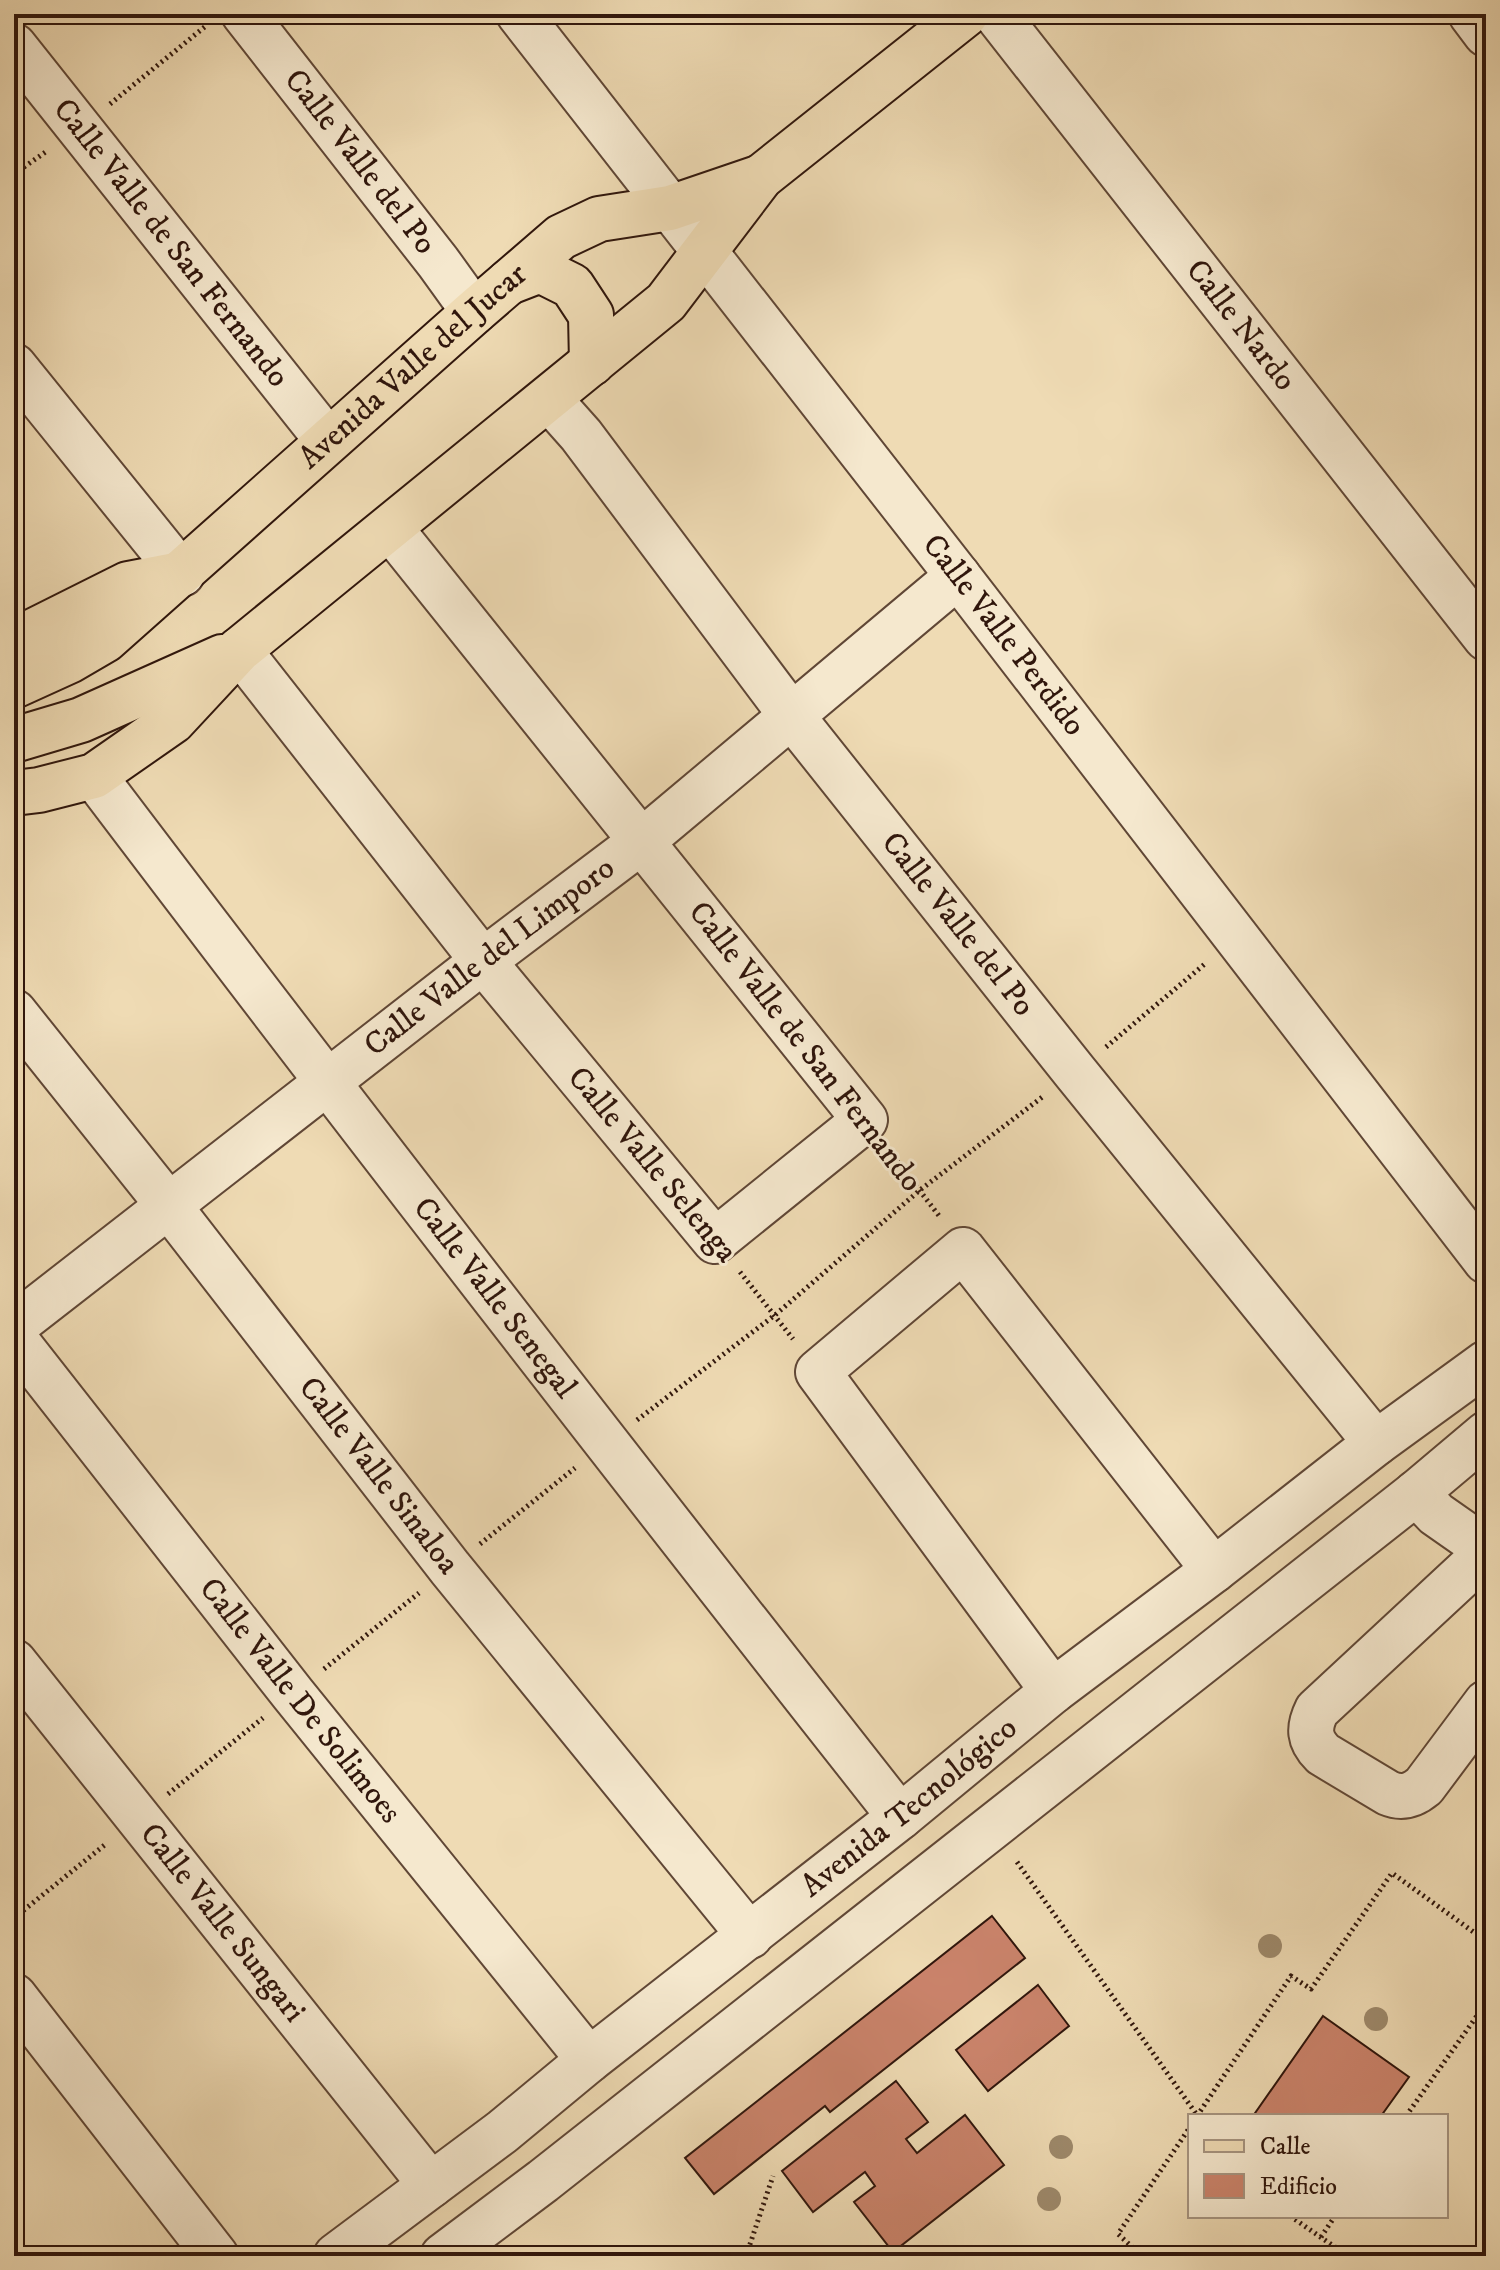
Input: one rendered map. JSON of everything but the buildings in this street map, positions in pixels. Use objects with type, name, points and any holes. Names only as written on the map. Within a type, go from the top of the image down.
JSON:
[{"type":"main road","points":[[14,793],[94,776],[173,721],[239,650],[666,302],[761,177],[966,14]]},
{"type":"main road","name":"Avenida Valle del Jucar","points":[[14,686],[69,661],[105,640],[561,237],[599,219],[670,208],[761,177]]},
{"type":"main road","points":[[509,282],[540,270],[572,286],[591,315],[592,363]]},
{"type":"main road","points":[[14,641],[128,584],[182,574]]},
{"type":"main road","points":[[14,740],[81,720],[239,650]]},
{"type":"street","name":"Calle Valle Perdido","points":[[519,14],[958,576],[1486,1261]]},
{"type":"street","name":"Calle Nardo","points":[[996,14],[1486,638]]},
{"type":"street","points":[[1471,14],[1486,34]]},
{"type":"street","name":"Calle Valle del Po","points":[[226,19],[438,262],[474,312]]},
{"type":"street","name":"Calle Valle de San Fernando","points":[[14,46],[328,441]]},
{"type":"street","points":[[14,366],[182,574]]},
{"type":"street","name":"Calle Valle del Po","points":[[549,399],[581,435],[791,715],[1376,1443]]},
{"type":"street","name":"Calle Valle de San Fernando","points":[[390,528],[865,1120]]},
{"type":"street","name":"Calle Valle del Limporo","points":[[14,1326],[642,841],[958,576]]},
{"type":"street","name":"Calle Valle Selenga","points":[[239,650],[483,961],[715,1241]]},
{"type":"street","name":"Calle Valle Senegal","points":[[94,776],[615,1456],[900,1817]]},
{"type":"street","name":"Calle Valle Sinaloa","points":[[14,1012],[450,1568],[750,1936]]},
{"type":"street","points":[[715,1241],[865,1120]]},
{"type":"street","points":[[1053,1691],[818,1372],[963,1250],[1214,1570]]},
{"type":"street","name":"Calle Valle De Solimoes","points":[[14,1338],[293,1694],[589,2060]]},
{"type":"street","name":"Avenida Tecnológico","points":[[336,2256],[502,2132],[589,2060],[900,1817],[1053,1691],[1376,1443],[1486,1363]]},
{"type":"street","name":"Avenida Tecnológico","points":[[443,2256],[543,2181],[1416,1493],[1486,1434]]},
{"type":"street","points":[[1416,1493],[1436,1514],[1486,1551],[1317,1710],[1310,1734],[1314,1745],[1323,1754],[1388,1793],[1397,1797],[1407,1796],[1424,1786],[1486,1703]]},
{"type":"street","name":"Calle Valle Sungari","points":[[14,1662],[431,2185]]},
{"type":"street","points":[[14,1996],[216,2256]]},
{"type":"street","points":[[502,2132],[543,2181]]},
{"type":"path","points":[[14,174],[226,19]]},
{"type":"path","name":"Calle Valle de San Fernando","points":[[865,1120],[963,1250]]},
{"type":"path","name":"Calle Valle Selenga","points":[[715,1241],[818,1372]]},
{"type":"path","points":[[1017,1862],[1196,2114]]},
{"type":"path","points":[[1198,2114],[1291,1976],[1311,1989],[1392,1873],[1486,1941]]},
{"type":"path","points":[[1407,2114],[1486,2003]]},
{"type":"path","points":[[1142,2256],[1118,2234],[1188,2130]]},
{"type":"path","points":[[1181,2140],[1188,2145]]},
{"type":"path","points":[[746,2256],[773,2176]]},
{"type":"path","points":[[1293,2218],[1348,2256]]},
{"type":"path","points":[[1321,2237],[1334,2218]]}]
